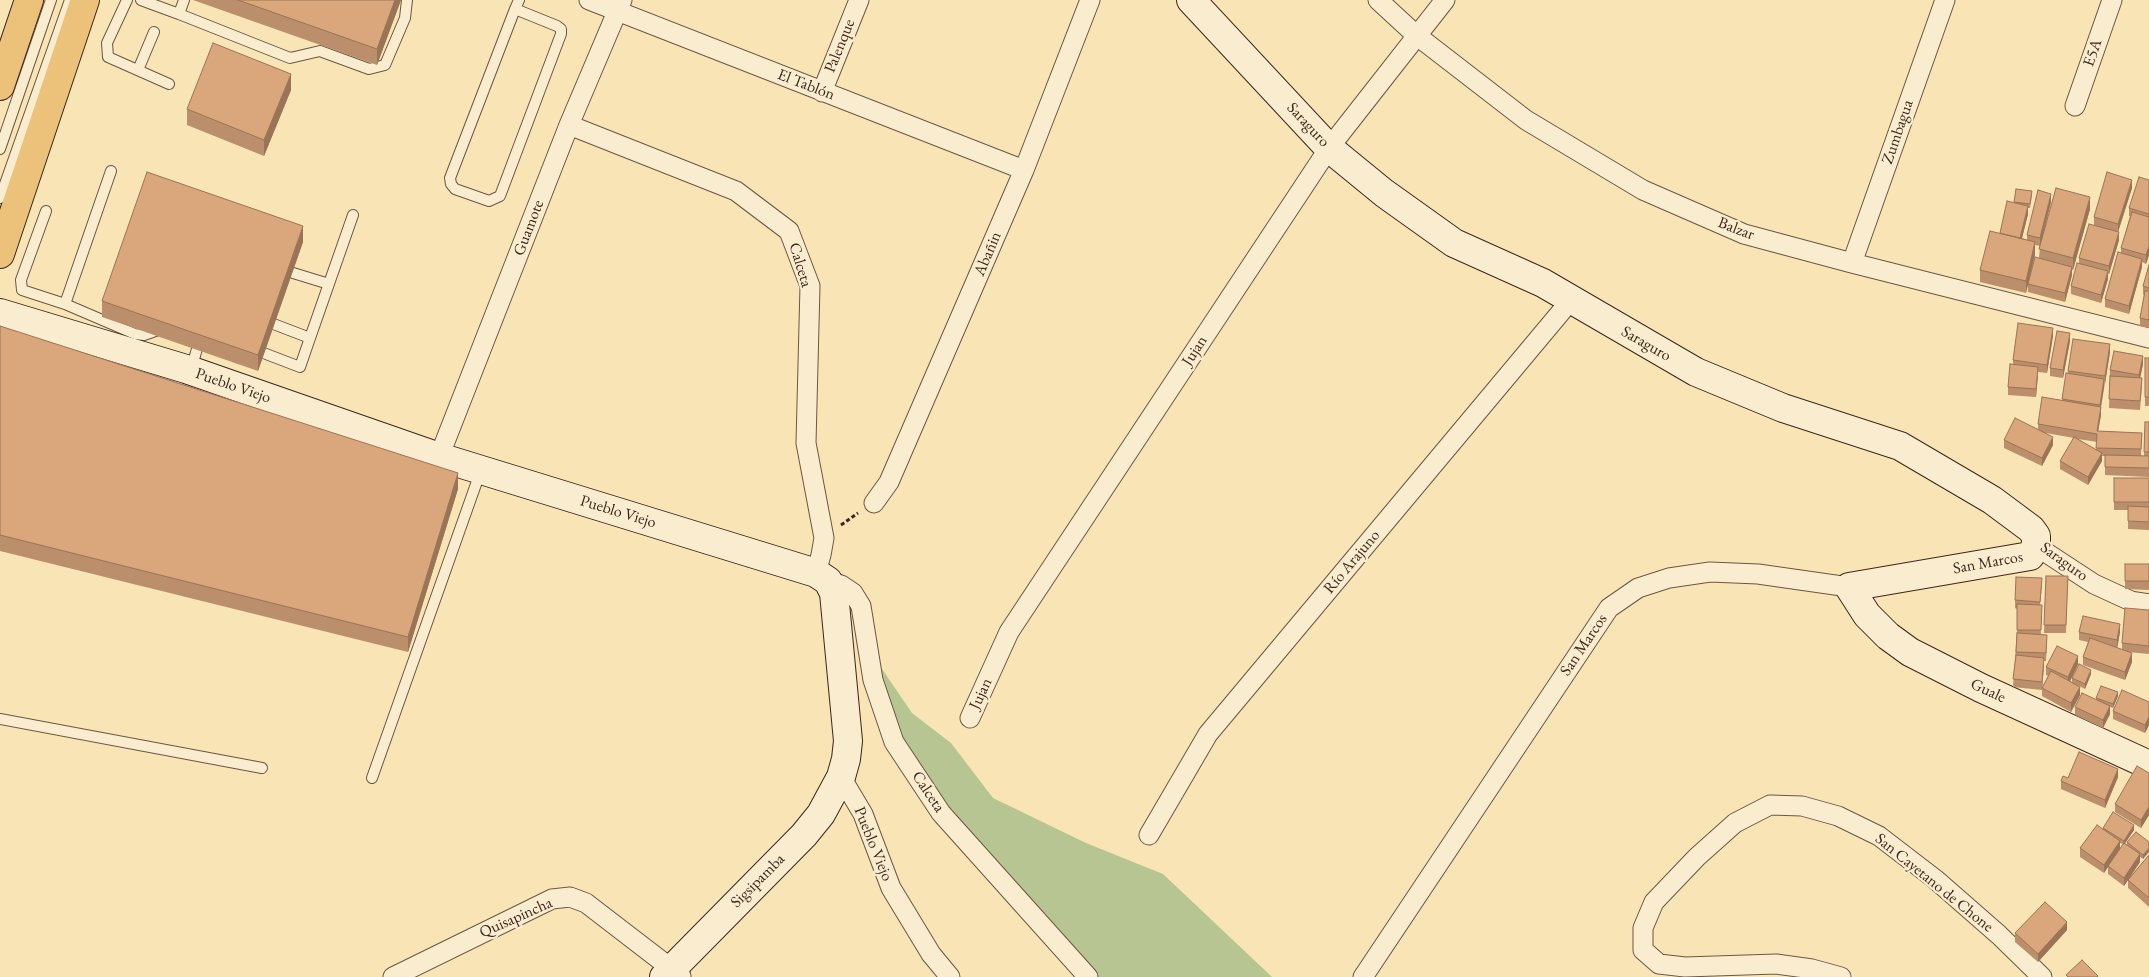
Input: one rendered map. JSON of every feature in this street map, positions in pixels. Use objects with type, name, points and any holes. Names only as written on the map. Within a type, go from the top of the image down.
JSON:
[{"type":"main road","points":[[0,86],[29,0]]},
{"type":"main road","points":[[0,254],[85,0]]},
{"type":"street","name":"El Tablón","points":[[589,0],[620,6],[822,92],[1024,170]]},
{"type":"street","name":"Palenque","points":[[822,92],[858,0]]},
{"type":"street","name":"Abañin","points":[[874,503],[889,482],[1024,170],[1090,0]]},
{"type":"street","name":"Saraguro","points":[[1191,0],[1329,148],[1384,193],[1454,243],[1543,283],[1696,372],[1783,408],[1900,446],[1992,500],[2031,529],[2036,536],[2036,546],[2094,584],[2131,601],[2149,604]]},
{"type":"street","name":"Balzar","points":[[1378,0],[1416,35],[1526,120],[1643,190],[1744,234],[2149,338]]},
{"type":"street","name":"Jujan","points":[[970,718],[1009,632],[1329,148],[1445,0]]},
{"type":"street","name":"Zumbagua","points":[[1852,263],[1944,0]]},
{"type":"street","name":"E5A","points":[[2075,106],[2112,0]]},
{"type":"street","name":"Guamote","points":[[439,457],[569,126],[620,6]]},
{"type":"street","name":"Calceta","points":[[569,126],[736,190],[790,231],[810,286],[806,444],[823,536],[822,577],[841,585],[853,593],[861,606],[873,680],[894,742],[942,813],[1088,977]]},
{"type":"street","name":"Río Arajuno","points":[[1149,835],[1208,734],[1572,300]]},
{"type":"street","name":"Pueblo Viejo","points":[[0,313],[189,370],[439,457],[822,577]]},
{"type":"street","name":"San Marcos","points":[[1363,977],[1609,608],[1638,588],[1669,578],[1710,572],[1758,574],[1849,587],[2030,556],[2036,546]]},
{"type":"street","points":[[822,577],[834,594],[848,741],[841,777]]},
{"type":"street","name":"Guale","points":[[1849,587],[1867,615],[1888,636],[1910,652],[1981,688],[2149,765]]},
{"type":"street","name":"Pueblo Viejo","points":[[841,777],[863,814],[891,888],[931,954],[950,977]]},
{"type":"street","name":"Sigsipamba","points":[[672,974],[804,835],[821,814],[841,777]]},
{"type":"street","name":"San Cayetano de Chone","points":[[1840,977],[1812,969],[1776,964],[1685,967],[1659,964],[1643,950],[1643,928],[1654,902],[1697,857],[1735,823],[1770,806],[1802,806],[1838,816],[1879,836],[1942,885],[1999,935],[2042,977]]},
{"type":"street","name":"Quisapincha","points":[[393,977],[552,899],[570,897],[586,903],[672,974]]},
{"type":"lane","points":[[0,149],[51,0]]},
{"type":"lane","points":[[0,198],[70,0]]},
{"type":"lane","points":[[127,0],[107,43],[108,57],[169,84]]},
{"type":"lane","points":[[141,0],[290,58],[320,51],[369,69],[385,65],[405,18],[407,0]]},
{"type":"lane","points":[[179,14],[184,0]]},
{"type":"lane","points":[[517,4],[557,26],[561,29],[561,34],[500,196],[489,201],[455,189],[451,184],[450,178],[517,4]]},
{"type":"lane","points":[[138,70],[154,32]]},
{"type":"lane","points":[[65,304],[111,171]]},
{"type":"lane","points":[[46,211],[21,280],[22,290],[65,304],[135,334],[144,336],[158,330],[168,320]]},
{"type":"lane","points":[[247,347],[300,367],[353,214]]},
{"type":"lane","points":[[266,264],[329,284]]},
{"type":"lane","points":[[256,317],[310,338]]},
{"type":"lane","points":[[189,370],[199,337]]},
{"type":"lane","points":[[372,778],[481,470]]},
{"type":"lane","points":[[0,719],[262,768]]},
{"type":"path","points":[[823,536],[874,503]]},
{"type":"green space","points":[[880,666],[912,713],[951,743],[993,798],[1086,843],[1163,874],[1272,977],[1095,977],[970,845],[899,745],[873,675]]},
{"type":"building","points":[[238,0],[395,0],[377,49]]},
{"type":"building","points":[[213,43],[291,74],[264,140],[187,109]]},
{"type":"building","points":[[147,172],[303,226],[258,355],[102,301]]},
{"type":"building","points":[[2107,172],[2132,180],[2118,224],[2094,217]]},
{"type":"building","points":[[2139,177],[2149,180],[2149,214],[2129,208]]},
{"type":"building","points":[[2056,188],[2090,197],[2073,258],[2039,249]]},
{"type":"building","points":[[2016,189],[2032,191],[2030,204],[2014,202]]},
{"type":"building","points":[[2038,190],[2051,194],[2040,238],[2027,235]]},
{"type":"building","points":[[2007,201],[2028,206],[2020,238],[2000,233]]},
{"type":"building","points":[[2132,212],[2149,217],[2149,246],[2146,255],[2121,248]]},
{"type":"building","points":[[2089,224],[2119,232],[2109,266],[2079,258]]},
{"type":"building","points":[[1990,231],[2035,242],[2026,281],[1980,270]]},
{"type":"building","points":[[2118,252],[2142,259],[2129,306],[2105,299]]},
{"type":"building","points":[[2035,257],[2072,267],[2065,293],[2028,284]]},
{"type":"building","points":[[2077,263],[2108,271],[2101,295],[2071,286]]},
{"type":"building","points":[[2149,265],[2149,288],[2143,286]]},
{"type":"building","points":[[2145,291],[2149,291],[2149,320],[2140,318]]},
{"type":"building","points":[[2018,323],[2053,328],[2047,365],[2013,360]]},
{"type":"building","points":[[0,326],[458,473],[408,637],[0,535]]},
{"type":"building","points":[[2057,331],[2070,333],[2063,370],[2050,368]]},
{"type":"building","points":[[2073,339],[2110,344],[2105,376],[2068,371]]},
{"type":"building","points":[[2114,351],[2143,356],[2139,375],[2110,370]]},
{"type":"building","points":[[2145,358],[2149,358],[2149,397],[2145,397]]},
{"type":"building","points":[[2010,364],[2038,367],[2036,389],[2008,387]]},
{"type":"building","points":[[2066,373],[2104,379],[2100,405],[2062,399]]},
{"type":"building","points":[[2110,376],[2142,378],[2140,401],[2109,399]]},
{"type":"building","points":[[2042,397],[2101,407],[2097,431],[2142,433],[2141,449],[2096,448],[2097,434],[2038,424]]},
{"type":"building","points":[[2015,418],[2053,437],[2042,458],[2004,440]]},
{"type":"building","points":[[2145,422],[2149,422],[2149,452],[2144,452]]},
{"type":"building","points":[[2074,437],[2102,453],[2088,477],[2060,461]]},
{"type":"building","points":[[2105,455],[2149,456],[2149,468],[2105,467]]},
{"type":"building","points":[[2114,478],[2149,478],[2149,502],[2114,502]]},
{"type":"building","points":[[2128,506],[2149,507],[2149,522],[2128,521]]},
{"type":"building","points":[[2125,564],[2149,564],[2149,581],[2125,581]]},
{"type":"building","points":[[2046,576],[2068,576],[2066,625],[2044,625]]},
{"type":"building","points":[[2016,577],[2042,578],[2040,602],[2015,600]]},
{"type":"building","points":[[2017,604],[2042,605],[2041,630],[2017,630]]},
{"type":"building","points":[[2125,608],[2149,610],[2149,646],[2122,643]]},
{"type":"building","points":[[2083,616],[2120,624],[2117,640],[2079,632]]},
{"type":"building","points":[[2017,633],[2047,635],[2046,653],[2016,652]]},
{"type":"building","points":[[2090,638],[2132,653],[2125,672],[2083,657]]},
{"type":"building","points":[[2057,646],[2078,656],[2068,677],[2046,667]]},
{"type":"building","points":[[2016,655],[2044,658],[2042,682],[2013,679]]},
{"type":"building","points":[[2079,664],[2091,670],[2085,684],[2072,678]]},
{"type":"building","points":[[2051,671],[2080,687],[2071,703],[2042,688]]},
{"type":"building","points":[[2101,686],[2118,692],[2113,704],[2096,698]]},
{"type":"building","points":[[2122,690],[2149,702],[2149,717],[2145,725],[2113,711]]},
{"type":"building","points":[[2082,693],[2110,706],[2103,720],[2075,707]]},
{"type":"building","points":[[2079,752],[2118,769],[2105,800],[2061,781],[2063,776],[2068,778]]},
{"type":"building","points":[[2137,766],[2149,773],[2149,807],[2141,820],[2115,804]]},
{"type":"building","points":[[2113,812],[2134,825],[2124,841],[2103,828]]},
{"type":"building","points":[[2097,825],[2120,841],[2104,865],[2080,848]]},
{"type":"building","points":[[2136,832],[2149,842],[2149,848],[2143,855],[2127,842]]},
{"type":"building","points":[[2124,843],[2140,854],[2124,878],[2108,866]]},
{"type":"building","points":[[2149,855],[2149,898],[2128,880]]},
{"type":"building","points":[[2045,902],[2067,922],[2038,954],[2015,933]]},
{"type":"building","points":[[2082,960],[2097,977],[2068,977],[2066,975]]}]
